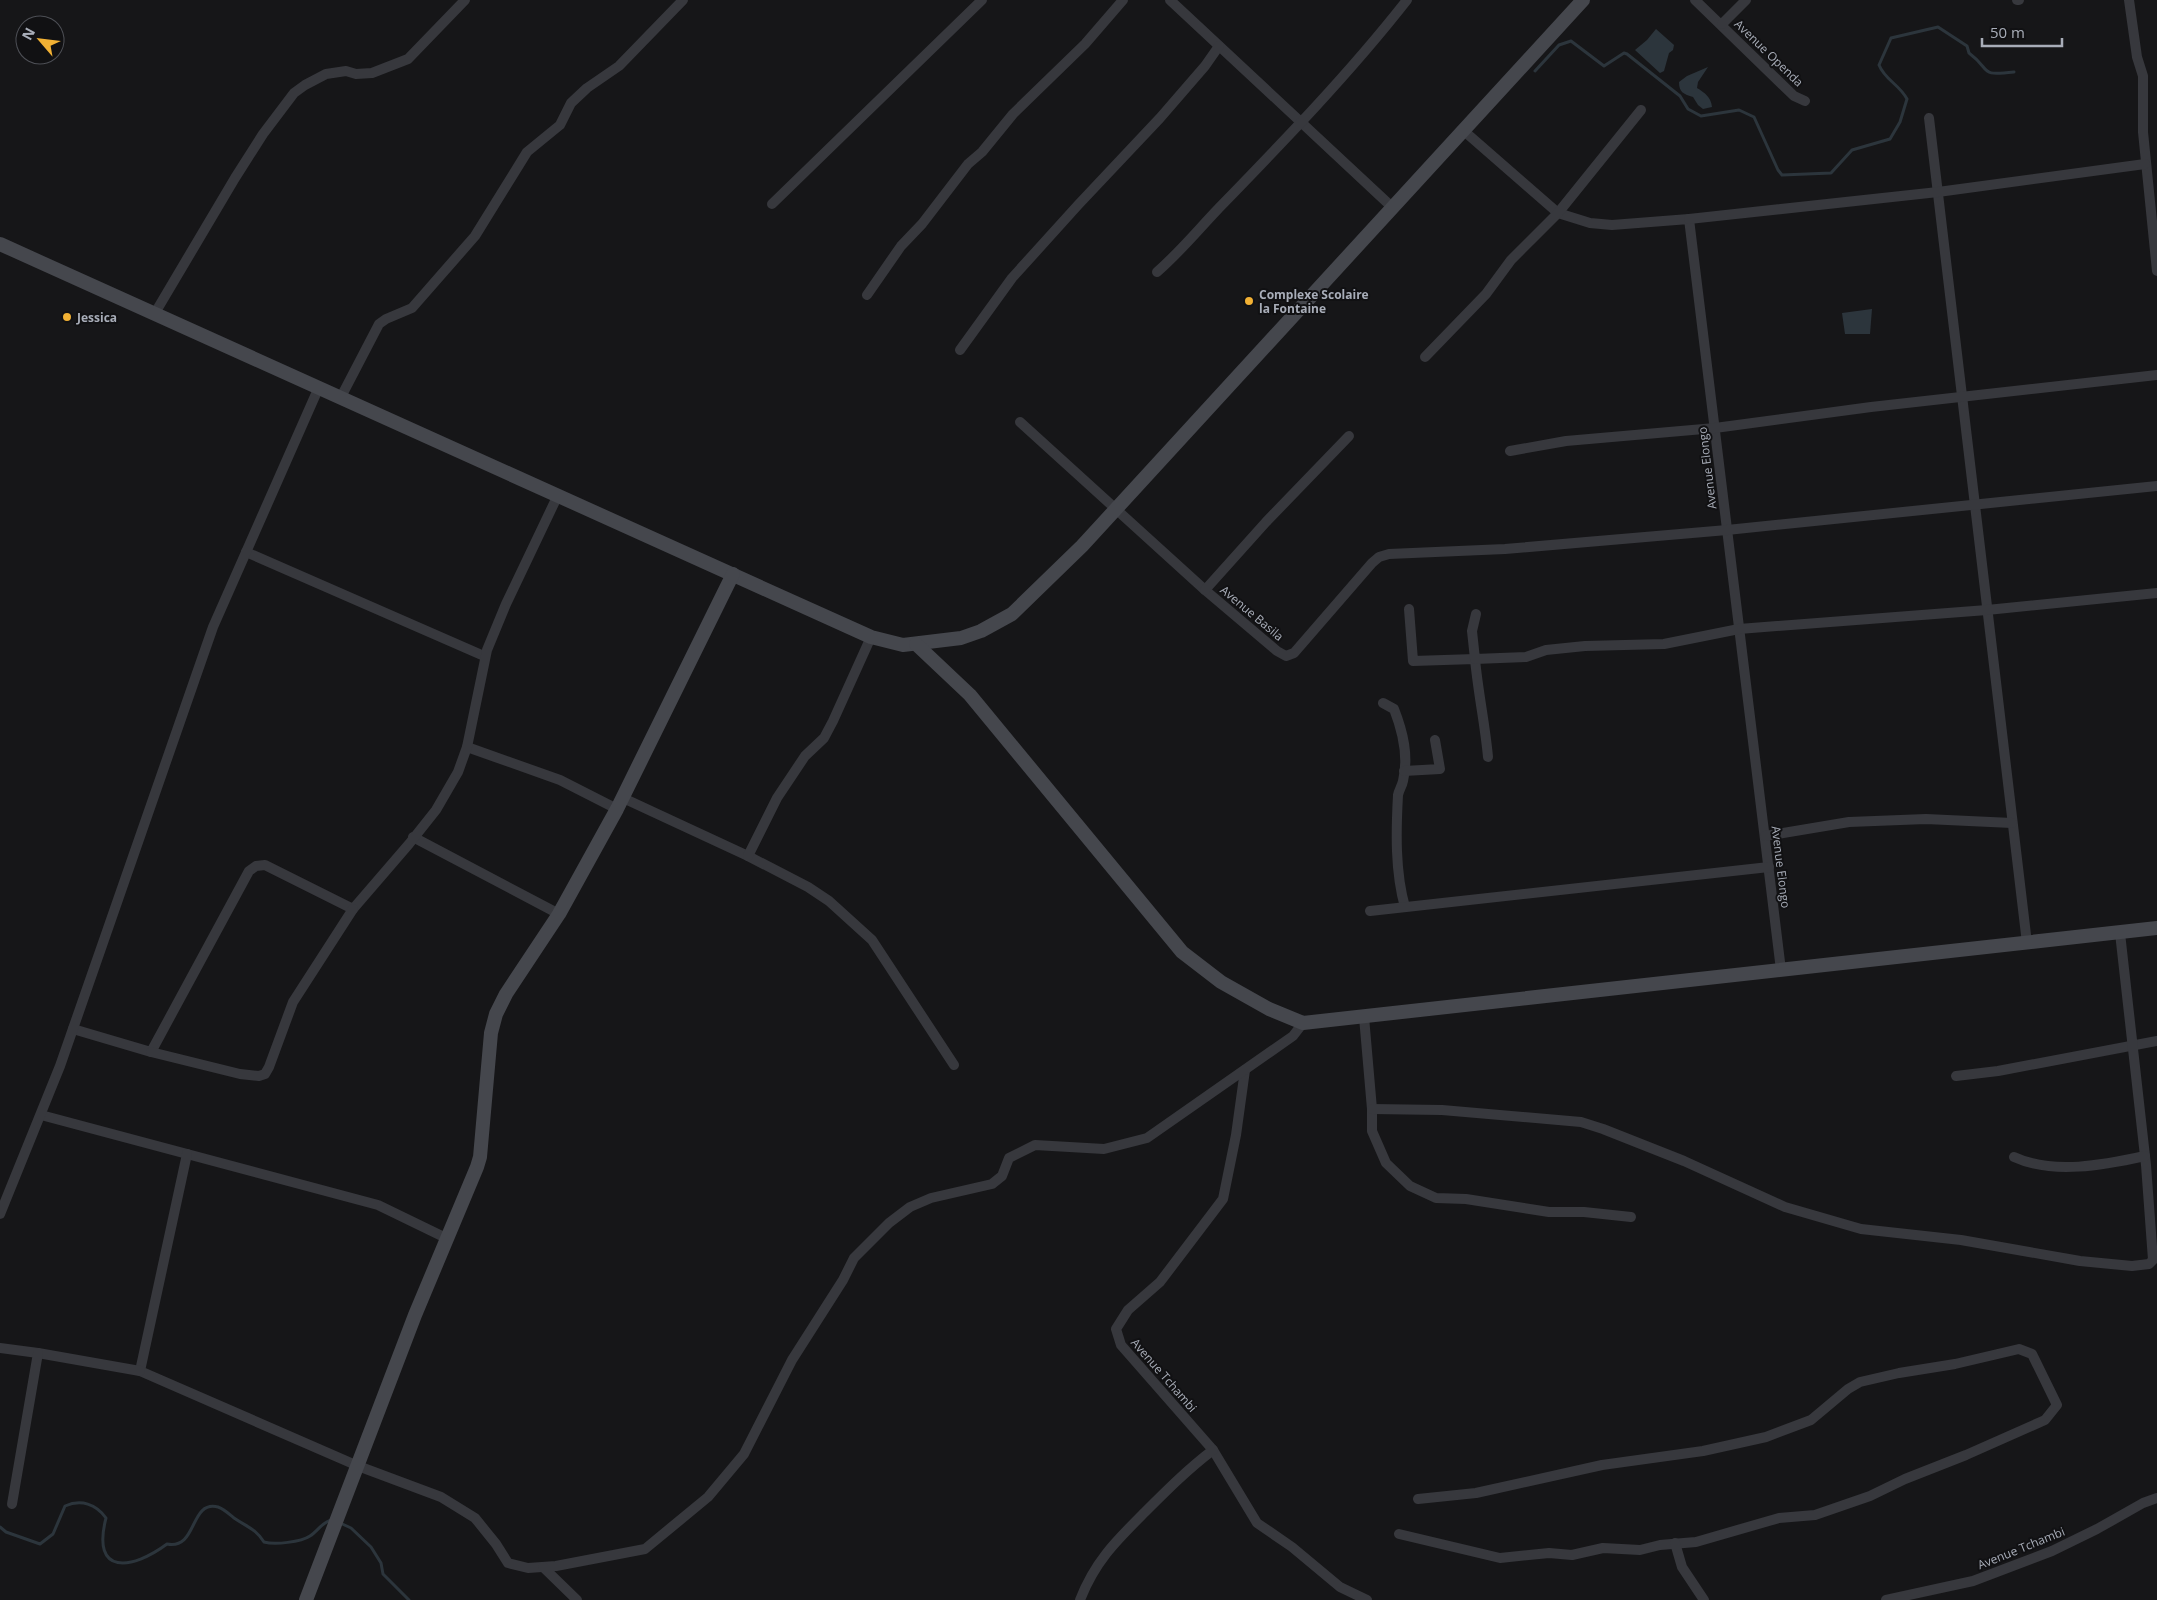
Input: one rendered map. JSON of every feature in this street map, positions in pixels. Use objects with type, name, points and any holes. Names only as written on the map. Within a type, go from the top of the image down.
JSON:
[{"type":"street","points":[[155,314],[235,178],[263,134],[294,93],[326,74],[346,71],[356,74],[372,73],[408,59],[465,0]]},
{"type":"street","points":[[341,398],[379,324],[386,318],[412,308],[475,236],[528,152],[560,125],[571,103],[587,88],[602,80],[619,66],[683,0]]},
{"type":"street","points":[[772,204],[982,0]]},
{"type":"street","points":[[867,295],[901,246],[929,216],[968,164],[982,152],[1014,114],[1085,44],[1123,0]]},
{"type":"street","points":[[1170,0],[1393,208]]},
{"type":"street","points":[[1157,272],[1181,251],[1301,123],[1407,0]]},
{"type":"street","points":[[0,244],[871,637],[902,645],[961,638],[981,631],[1012,614],[1055,574],[1116,510],[1583,0]]},
{"type":"street","name":"Avenue Openda","points":[[1695,0],[1722,24],[1794,96],[1805,101]]},
{"type":"street","points":[[1722,24],[1746,0]]},
{"type":"street","points":[[2129,0],[2137,57],[2143,76],[2142,126],[2157,271]]},
{"type":"street","points":[[960,350],[1012,278],[1160,118],[1205,66],[1219,46]]},
{"type":"street","points":[[1425,357],[1486,294],[1510,260],[1558,213],[1641,110]]},
{"type":"street","points":[[1929,118],[2027,943]]},
{"type":"street","points":[[1464,131],[1558,213],[1590,223],[1612,225],[1689,219],[1938,192],[2145,164]]},
{"type":"street","name":"Avenue Elongo","points":[[1689,219],[1781,970]]},
{"type":"street","points":[[1510,451],[1566,441],[1715,428],[1871,407],[2157,375]]},
{"type":"street","points":[[0,1214],[41,1115],[73,1029],[213,627],[319,388]]},
{"type":"street","name":"Avenue Basila","points":[[1020,422],[1205,590],[1276,651],[1286,656],[1294,653],[1372,563],[1379,557],[1389,554],[1505,549],[1727,530]]},
{"type":"street","points":[[1205,590],[1266,522],[1349,436]]},
{"type":"street","points":[[1727,530],[2157,486]]},
{"type":"street","points":[[73,1029],[151,1052],[240,1074],[259,1076],[265,1074],[293,1002],[353,909],[436,810],[458,772],[467,747],[487,650],[506,604],[558,495]]},
{"type":"street","points":[[246,552],[484,656]]},
{"type":"street","points":[[306,1600],[446,1238],[480,1157],[491,1033],[496,1014],[506,994],[559,914],[620,804],[733,574]]},
{"type":"street","points":[[1409,609],[1413,661],[1526,657],[1546,650],[1585,646],[1664,644],[1740,629],[1987,610],[2157,592]]},
{"type":"street","points":[[1476,614],[1472,631],[1478,692],[1486,730],[1488,757]]},
{"type":"street","points":[[748,856],[777,798],[805,756],[824,738],[871,637]]},
{"type":"street","points":[[916,644],[970,695],[1182,952],[1221,982],[1269,1009],[1302,1024],[2157,928]]},
{"type":"street","points":[[1383,702],[1393,708],[1404,739],[1403,782],[1398,794],[1398,860],[1399,887],[1405,907]]},
{"type":"street","points":[[1404,771],[1440,768],[1435,740]]},
{"type":"street","points":[[467,747],[560,780],[748,856],[808,887],[829,901],[872,940],[954,1065]]},
{"type":"street","points":[[1765,836],[1849,822],[1926,819],[2012,823]]},
{"type":"street","points":[[413,837],[559,914]]},
{"type":"street","points":[[151,1052],[249,871],[256,866],[265,865],[353,909]]},
{"type":"street","points":[[1370,910],[1769,867]]},
{"type":"street","points":[[1372,1109],[1442,1110],[1587,1124],[1684,1161],[1785,1207],[1860,1229],[1961,1240],[2080,1261],[2132,1266],[2149,1264],[2153,1260],[2145,1156],[2120,932]]},
{"type":"street","points":[[1364,1017],[1372,1109],[1372,1131],[1386,1163],[1410,1186],[1436,1198],[1466,1199],[1550,1212],[1584,1212],[1631,1217]]},
{"type":"street","points":[[0,1348],[140,1372],[358,1466],[441,1497],[475,1518],[496,1544],[508,1563],[528,1568],[543,1567],[645,1549],[708,1497],[744,1454],[792,1360],[839,1286],[854,1258],[889,1223],[910,1207],[931,1198],[992,1184],[1002,1176],[1010,1158],[1035,1145],[1104,1149],[1143,1140],[1293,1036],[1302,1024]]},
{"type":"street","points":[[1956,1076],[1998,1071],[2157,1041]]},
{"type":"street","name":"Avenue Tchambi","points":[[1244,1070],[1236,1135],[1223,1199],[1160,1282],[1128,1310],[1116,1328],[1121,1345],[1212,1450],[1257,1523],[1292,1548],[1340,1587],[1367,1600]]},
{"type":"street","points":[[41,1115],[378,1205],[446,1238]]},
{"type":"street","points":[[140,1372],[187,1154]]},
{"type":"street","points":[[2014,1157],[2061,1167],[2103,1165],[2145,1156]]},
{"type":"street","points":[[1399,1534],[1500,1558],[1549,1553],[1572,1555],[1611,1547],[1640,1550],[1660,1545],[1696,1542],[1766,1522],[1815,1515],[1847,1505],[2045,1420],[2057,1405],[2032,1354],[2019,1349],[1955,1364],[1860,1382],[1848,1389],[1811,1420],[1766,1437],[1703,1451],[1602,1465],[1476,1493],[1418,1499]]},
{"type":"street","points":[[12,1504],[38,1353]]},
{"type":"street","points":[[1080,1600],[1088,1578],[1113,1544],[1184,1472],[1212,1450]]},
{"type":"street","name":"Avenue Tchambi","points":[[1886,1600],[1973,1581],[2052,1550],[2097,1529],[2143,1503],[2157,1498]]},
{"type":"street","points":[[1675,1543],[1682,1567],[1704,1600]]},
{"type":"street","points":[[543,1567],[577,1600]]},
{"type":"shaded area","points":[[1656,29],[1674,45],[1673,50],[1669,53],[1664,71],[1660,73],[1635,50]]},
{"type":"shaded area","points":[[1708,67],[1698,82],[1697,88],[1707,96],[1712,107],[1703,109],[1693,97],[1681,91],[1679,82],[1687,76]]},
{"type":"shaded area","points":[[1872,309],[1870,334],[1845,334],[1842,313]]},
{"type":"waterway","points":[[1535,71],[1559,45],[1571,41],[1604,66],[1624,53],[1627,54],[1680,96],[1688,109],[1701,116],[1739,110],[1754,117],[1782,175],[1831,173],[1852,150],[1890,139],[1900,122],[1907,99],[1900,89],[1885,75],[1879,65],[1891,38],[1938,27],[1967,46],[1969,53],[1987,71],[1995,73],[2014,72]]},
{"type":"waterway","points":[[0,1527],[6,1532],[40,1544],[53,1534],[65,1506],[77,1503],[88,1504],[98,1509],[106,1518],[103,1537],[104,1550],[109,1559],[118,1562],[128,1562],[141,1559],[167,1544],[177,1544],[184,1540],[197,1517],[209,1507],[222,1509],[254,1531],[264,1542],[269,1543],[301,1540],[313,1534],[326,1522],[332,1520]]},
{"type":"waterway","points":[[340,1523],[351,1528],[371,1547],[381,1563],[383,1574],[409,1600]]},
{"type":"place","name":"Complexe Scolaire la Fontaine","points":[[1249,301]]},
{"type":"place","name":"Jessica","points":[[67,317]]}]
